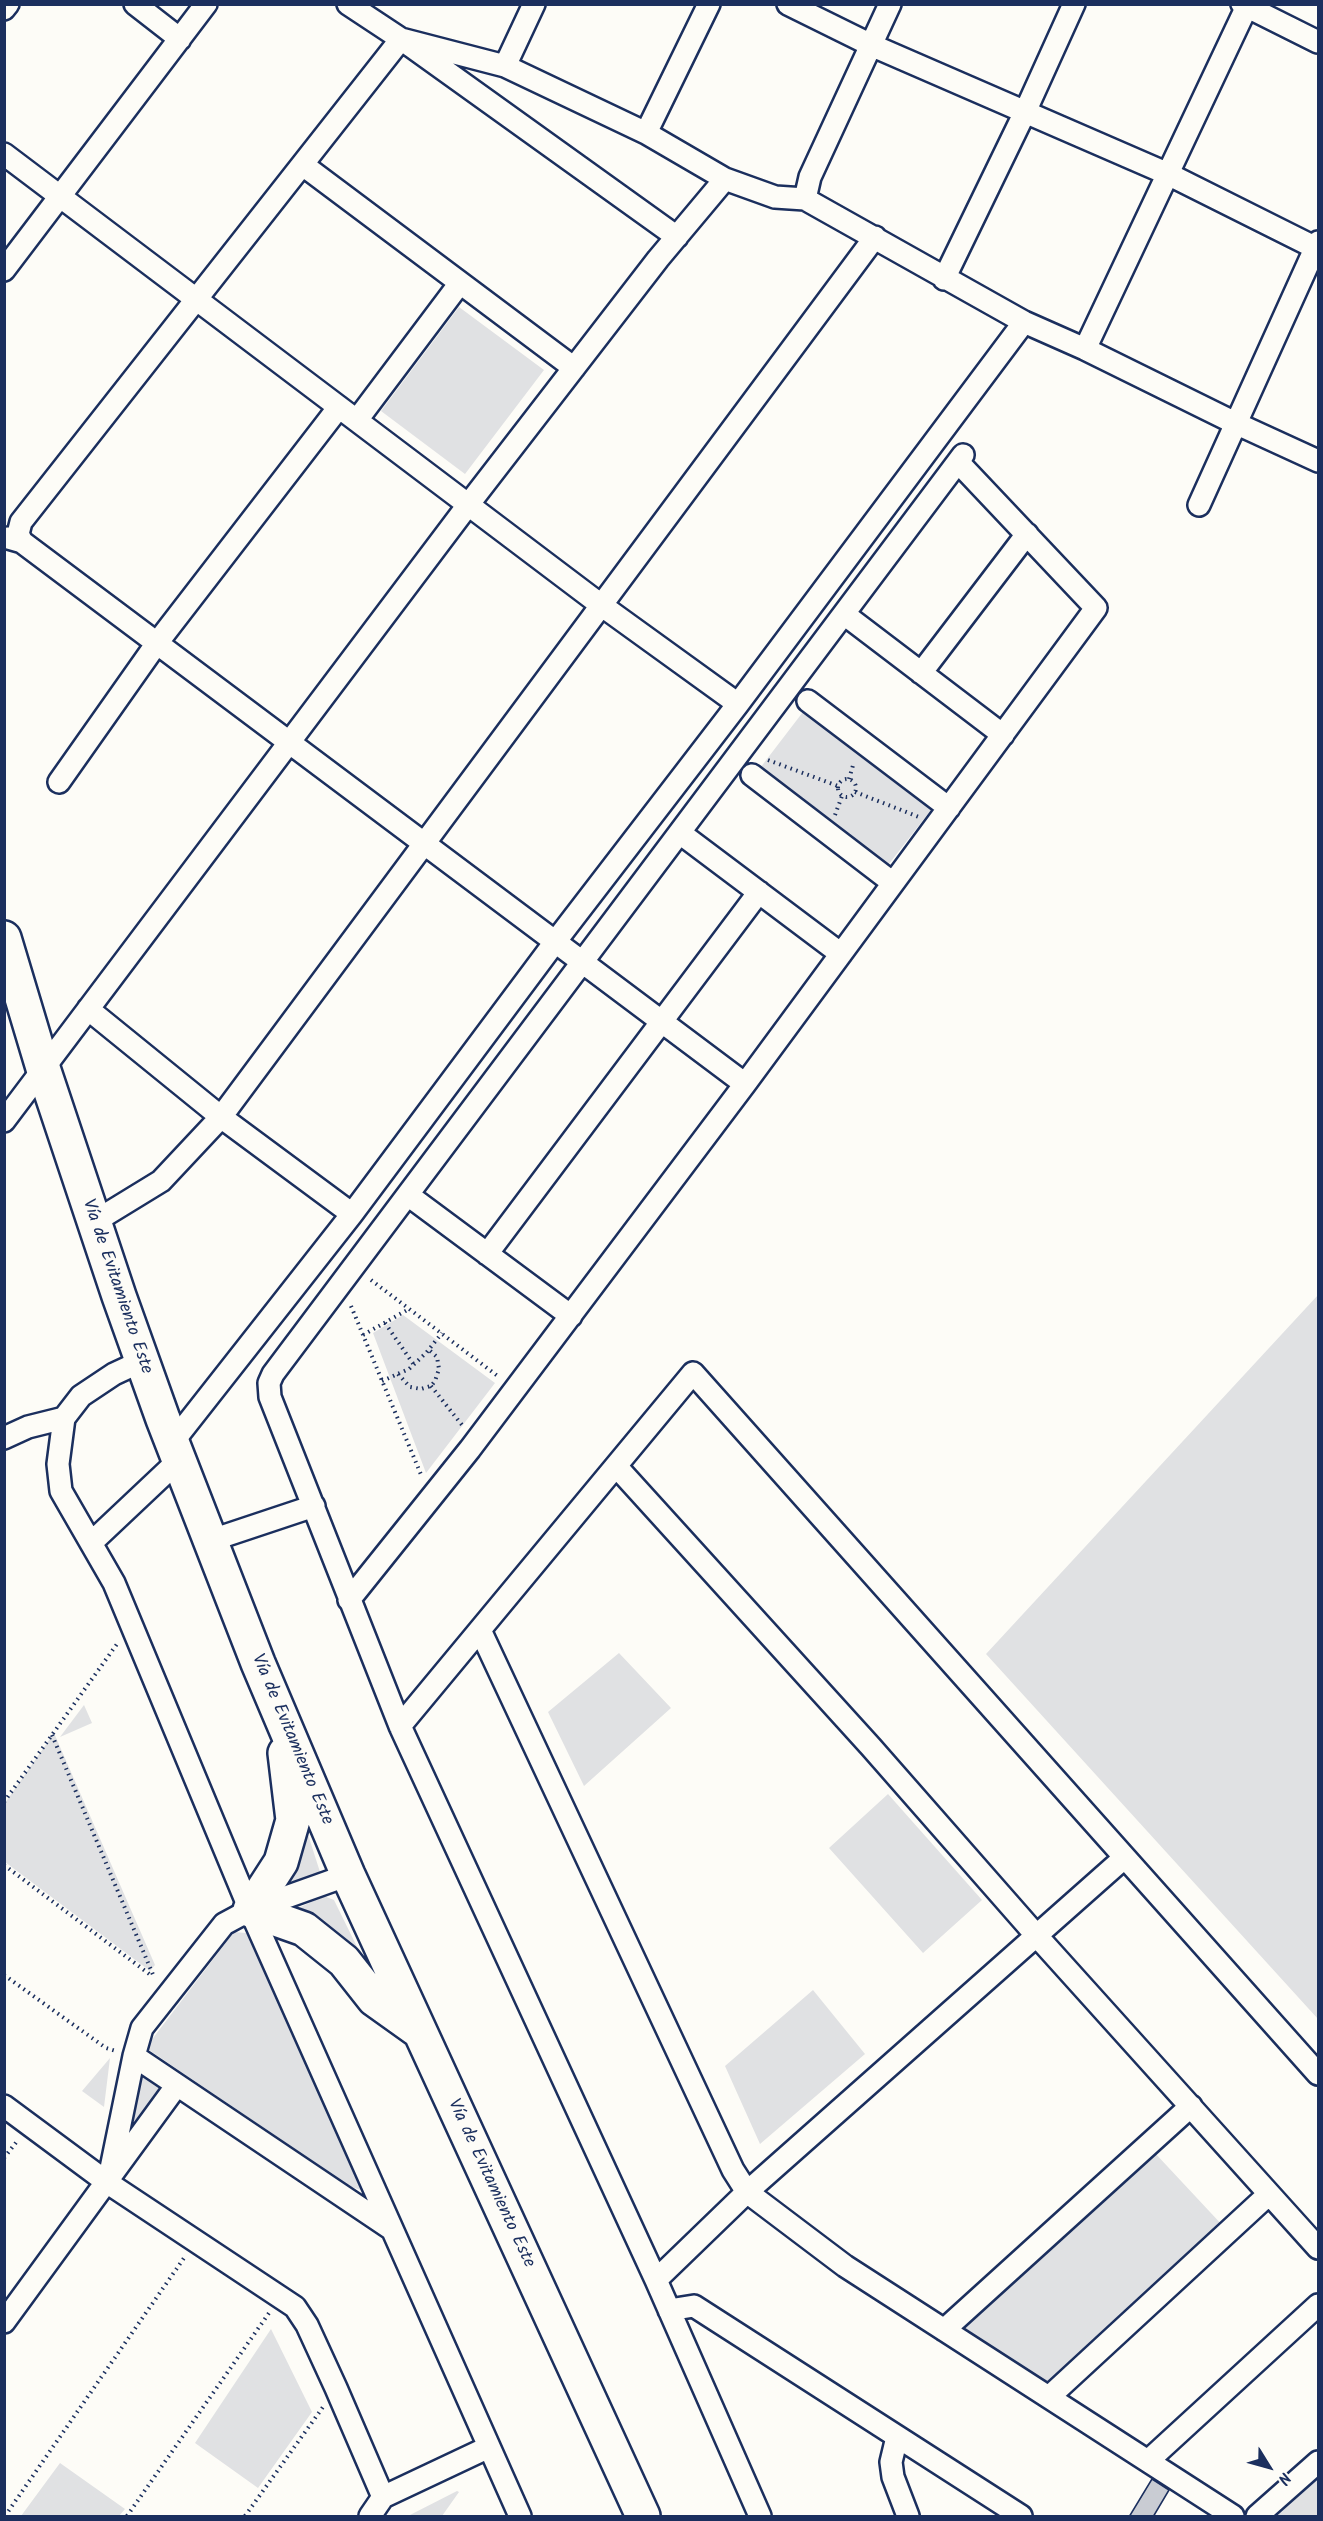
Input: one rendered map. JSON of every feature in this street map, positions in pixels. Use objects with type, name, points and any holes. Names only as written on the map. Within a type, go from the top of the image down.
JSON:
[{"type":"highway","name":"Vía de Evitamiento Este","points":[[4,938],[93,1222],[142,1361],[209,1541],[281,1719],[419,2032],[643,2517]]},
{"type":"highway","points":[[281,1719],[293,1820],[281,1862],[250,1910],[304,1929],[344,1961],[374,1999],[419,2032]]},
{"type":"street","points":[[4,9],[8,4]]},
{"type":"street","points":[[135,4],[180,39]]},
{"type":"street","points":[[4,270],[206,4]]},
{"type":"street","points":[[506,66],[534,4]]},
{"type":"street","points":[[646,133],[709,4]]},
{"type":"street","points":[[788,4],[871,45],[1168,174],[1317,246],[1199,505]]},
{"type":"street","points":[[805,199],[810,177],[890,4]]},
{"type":"street","points":[[944,279],[1025,112],[1074,4]]},
{"type":"street","points":[[348,5],[401,39],[676,237]]},
{"type":"street","points":[[1085,349],[1245,5],[1318,42]]},
{"type":"street","points":[[401,39],[506,66],[646,133],[725,179],[775,197],[805,199],[1024,322],[1318,461]]},
{"type":"street","points":[[401,39],[21,522],[18,534],[13,540],[156,643],[745,1084]]},
{"type":"street","points":[[4,154],[468,505],[738,704]]},
{"type":"street","points":[[303,165],[574,368]]},
{"type":"street","points":[[4,1121],[468,505],[676,237],[725,179]]},
{"type":"street","points":[[93,1222],[161,1181],[221,1117],[875,237]]},
{"type":"street","points":[[357,420],[460,283]]},
{"type":"street","points":[[91,1543],[175,1451],[555,942],[738,704],[1024,322]]},
{"type":"street","points":[[59,782],[156,643],[339,407]]},
{"type":"street","points":[[349,1600],[571,1316],[1096,608],[960,458],[269,1383],[270,1397],[349,1600],[400,1726],[656,2280],[760,2517]]},
{"type":"street","points":[[921,673],[1027,534]]},
{"type":"street","points":[[844,614],[1002,735]]},
{"type":"street","points":[[808,701],[949,808]]},
{"type":"street","points":[[752,776],[893,884]]},
{"type":"street","points":[[680,833],[841,954]]},
{"type":"street","points":[[488,1254],[759,892]]},
{"type":"street","points":[[88,1009],[221,1117],[352,1214]]},
{"type":"street","points":[[408,1195],[571,1316]]},
{"type":"street","points":[[142,1361],[114,1374],[81,1396],[64,1418],[58,1464],[61,1491],[114,1583],[250,1910],[489,2446],[517,2514]]},
{"type":"street","points":[[400,1726],[693,1373],[1318,2074]]},
{"type":"street","points":[[4,1438],[28,1427],[64,1418]]},
{"type":"street","points":[[616,1466],[870,1746],[1035,1935],[1318,2248]]},
{"type":"street","points":[[209,1541],[314,1506]]},
{"type":"street","points":[[480,1630],[733,2170],[747,2192],[845,2266],[1233,2517]]},
{"type":"street","points":[[656,2280],[747,2192],[1124,1858]]},
{"type":"street","points":[[108,2183],[134,2056],[142,2028],[224,1924],[250,1910],[348,1875]]},
{"type":"street","points":[[134,2056],[392,2229]]},
{"type":"street","points":[[4,2322],[108,2183],[177,2085]]},
{"type":"street","points":[[4,2106],[108,2183],[295,2307],[307,2325],[383,2497]]},
{"type":"street","points":[[944,2330],[1191,2106]]},
{"type":"street","points":[[1049,2397],[1269,2194]]},
{"type":"street","points":[[1148,2461],[1318,2305]]},
{"type":"street","points":[[669,2310],[694,2306],[1021,2517]]},
{"type":"street","points":[[897,2437],[891,2462],[893,2477],[908,2517]]},
{"type":"street","points":[[370,2517],[383,2497],[489,2446]]},
{"type":"street","points":[[1257,2517],[1318,2462]]},
{"type":"path","points":[[765,758],[838,786]]},
{"type":"path","points":[[842,780],[852,780],[856,785],[855,792],[850,797],[844,797],[838,791],[838,786],[842,780]]},
{"type":"path","points":[[855,792],[927,820]]},
{"type":"path","points":[[371,1280],[515,1390]]},
{"type":"path","points":[[351,1306],[430,1499]]},
{"type":"path","points":[[363,1335],[409,1309]]},
{"type":"path","points":[[385,1323],[414,1365]]},
{"type":"path","points":[[382,1381],[414,1365],[442,1333]]},
{"type":"path","points":[[398,1374],[410,1387],[421,1389],[431,1386],[438,1376],[439,1362],[429,1350]]},
{"type":"path","points":[[431,1386],[464,1428]]},
{"type":"path","points":[[4,1802],[131,1624]]},
{"type":"path","points":[[52,1735],[154,1977]]},
{"type":"path","points":[[4,1865],[172,1991]]},
{"type":"path","points":[[4,1975],[106,2048],[134,2056]]},
{"type":"path","points":[[4,2517],[195,2242]]},
{"type":"path","points":[[127,2517],[279,2297]]},
{"type":"path","points":[[245,2517],[336,2388]]},
{"type":"shaded area","points":[[459,307],[544,370],[465,474],[381,411]]},
{"type":"shaded area","points":[[806,708],[934,806],[885,869],[757,772]]},
{"type":"shaded area","points":[[1318,1295],[1318,2019],[986,1654]]},
{"type":"shaded area","points":[[403,1315],[495,1383],[426,1473],[373,1333]]},
{"type":"shaded area","points":[[619,1653],[671,1708],[584,1786],[548,1712]]},
{"type":"shaded area","points":[[84,1705],[92,1723],[60,1737]]},
{"type":"shaded area","points":[[54,1733],[155,1965],[150,1971],[5,1862],[5,1803]]},
{"type":"shaded area","points":[[888,1794],[982,1900],[923,1953],[829,1848]]},
{"type":"shaded area","points":[[305,1825],[320,1872],[280,1890]]},
{"type":"shaded area","points":[[324,1896],[334,1900],[363,1959],[290,1912]]},
{"type":"shaded area","points":[[234,1932],[246,1933],[257,1942],[365,2180],[361,2190],[351,2187],[149,2050],[150,2042]]},
{"type":"shaded area","points":[[813,1990],[865,2054],[760,2144],[725,2066]]},
{"type":"shaded area","points":[[110,2058],[104,2107],[82,2091]]},
{"type":"shaded area","points":[[144,2073],[159,2077],[161,2092],[139,2123],[132,2121],[136,2080]]},
{"type":"shaded area","points":[[1154,2152],[1224,2227],[1048,2386],[964,2331],[964,2320]]},
{"type":"shaded area","points":[[271,2329],[312,2412],[258,2488],[195,2443]]},
{"type":"shaded area","points":[[60,2463],[125,2509],[119,2516],[21,2516]]},
{"type":"shaded area","points":[[1318,2473],[1318,2516],[1270,2516]]},
{"type":"shaded area","points":[[459,2492],[442,2516],[408,2516]]},
{"type":"building","points":[[1152,2479],[1169,2490],[1153,2517],[1129,2517]]}]
